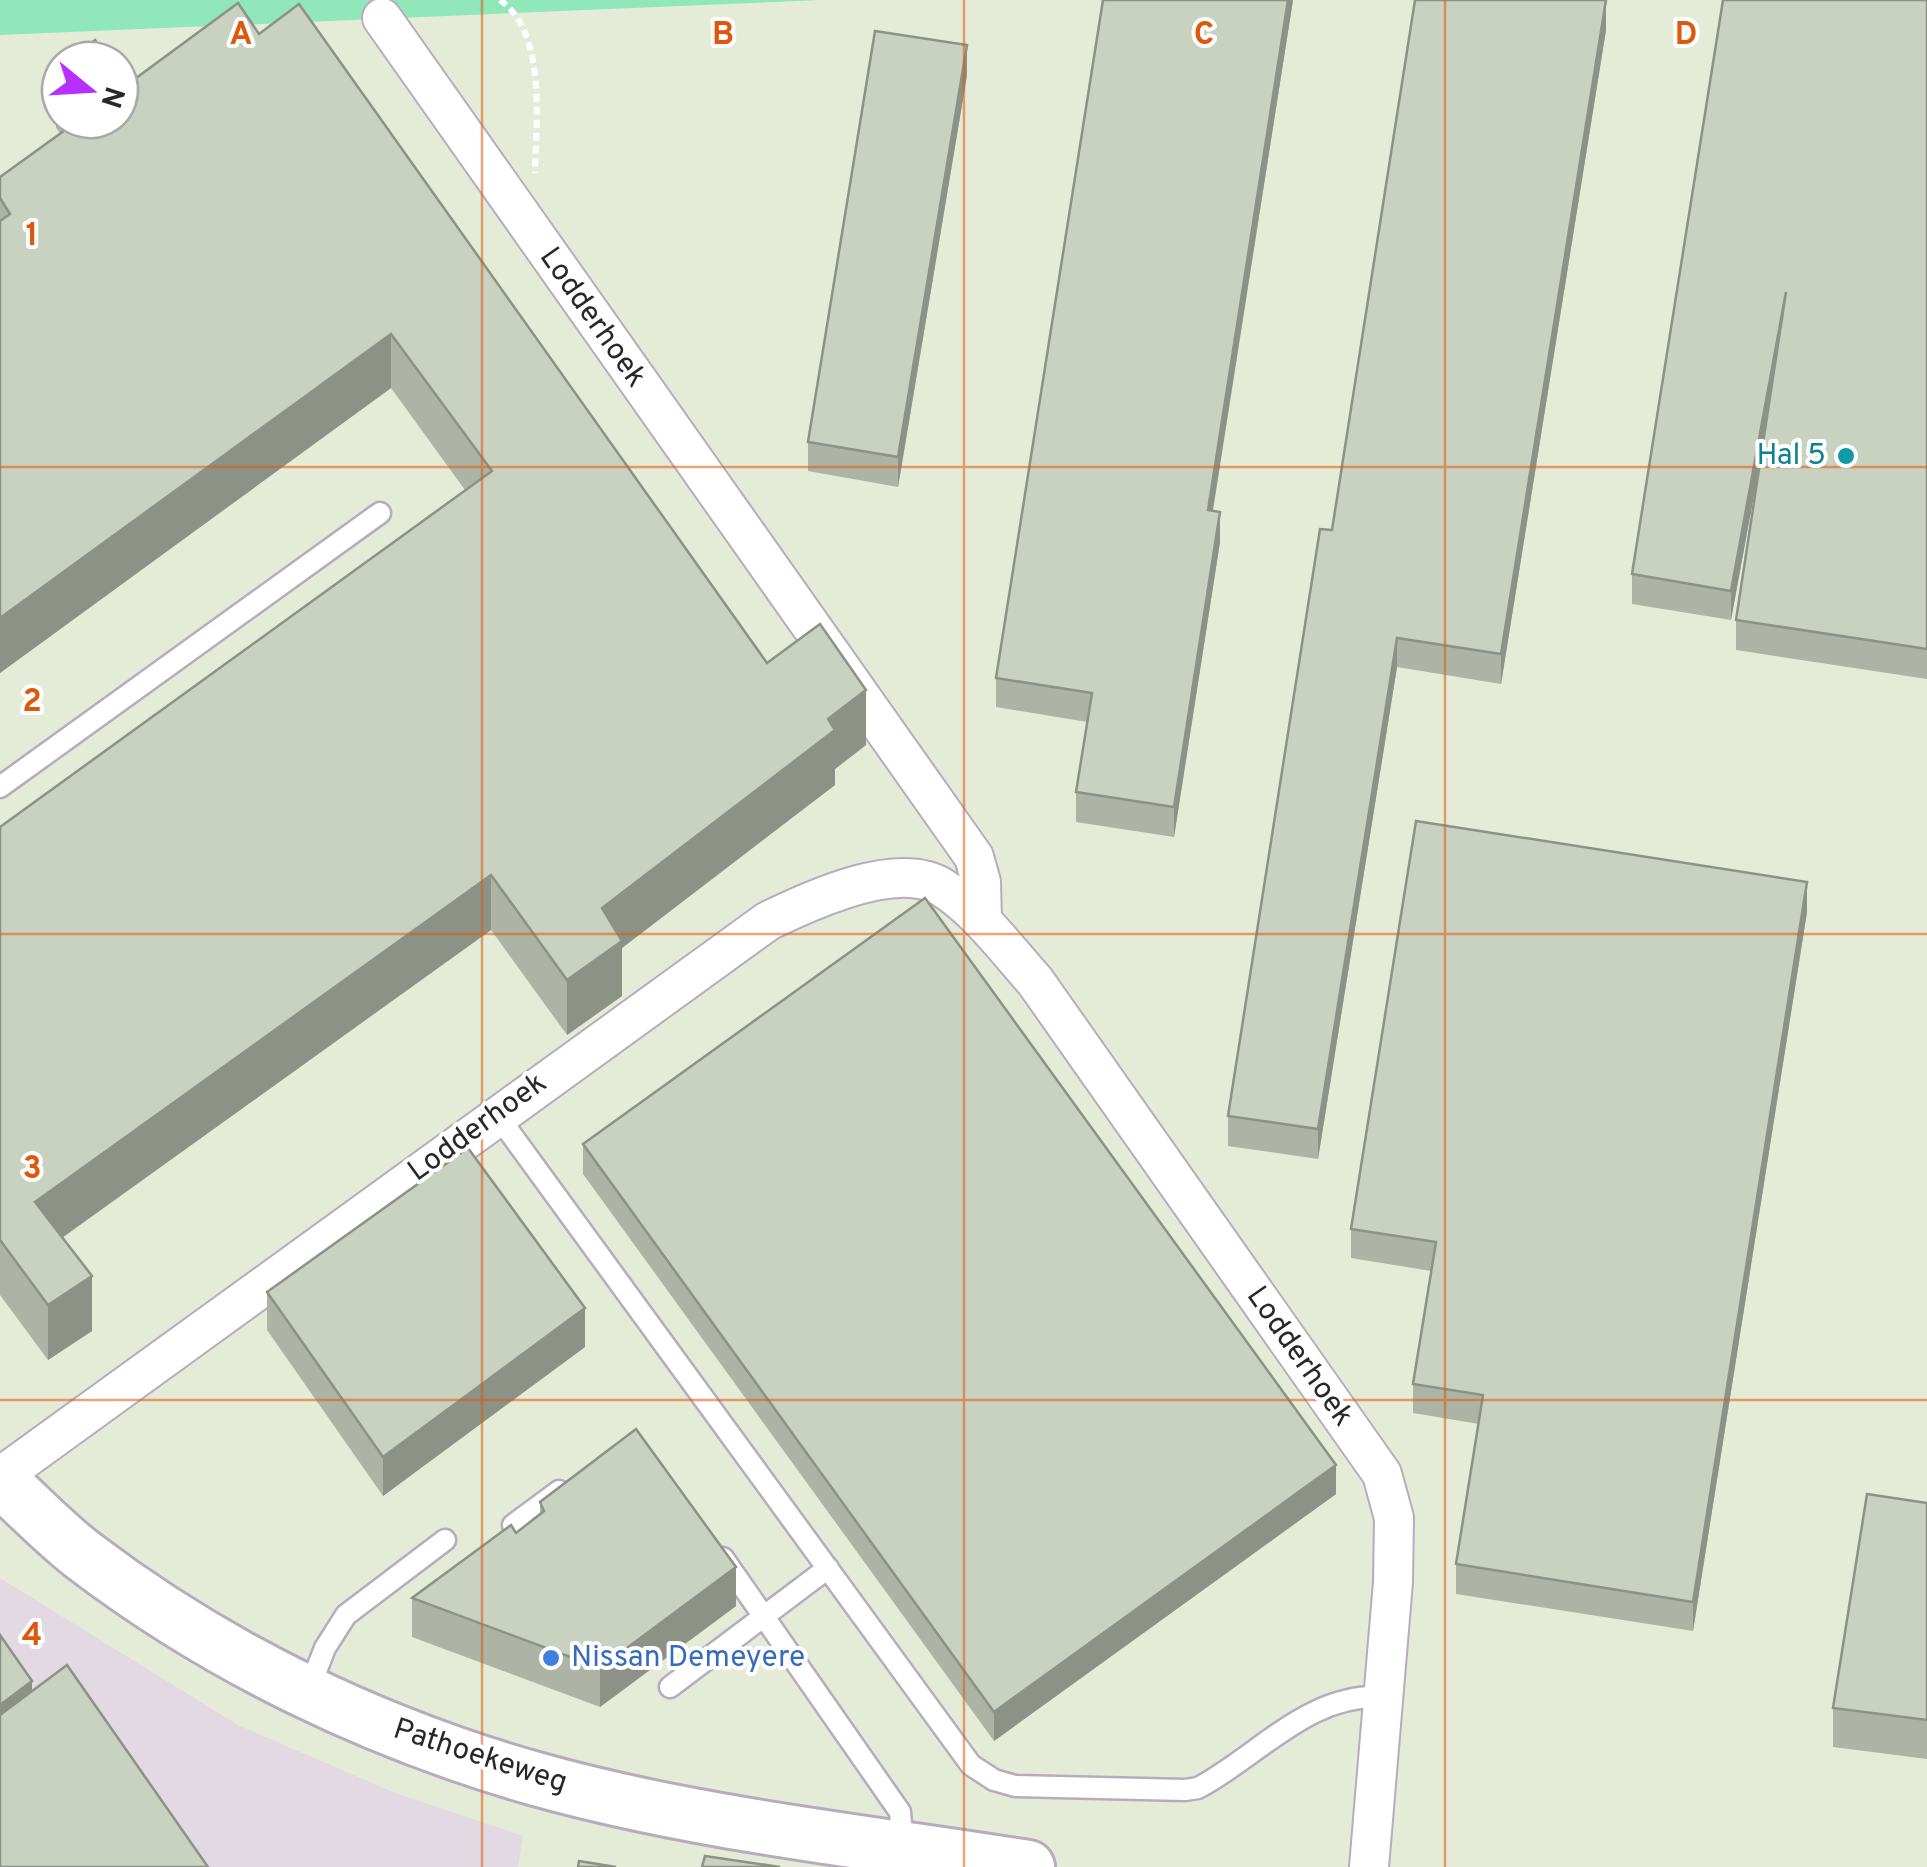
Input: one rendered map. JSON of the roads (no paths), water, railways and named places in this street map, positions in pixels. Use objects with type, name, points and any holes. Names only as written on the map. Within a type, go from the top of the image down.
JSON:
[{"type":"main road","name":"Pathoekeweg","points":[[0,1478],[81,1554],[156,1608],[307,1693],[420,1742],[536,1779],[633,1802],[1028,1867]]},
{"type":"street","name":"Lodderhoek","points":[[382,18],[974,857],[981,882],[982,921]]},
{"type":"street","name":"Lodderhoek","points":[[0,1478],[768,921],[803,903],[882,880],[924,880],[943,888],[982,921],[1035,981],[1382,1474],[1394,1518],[1370,1867]]},
{"type":"lane","points":[[0,787],[380,513]]},
{"type":"lane","points":[[497,1115],[971,1765],[983,1775],[1015,1786],[1198,1788],[1310,1712],[1346,1700],[1384,1697]]},
{"type":"lane","points":[[513,1526],[574,1479]]},
{"type":"lane","points":[[307,1693],[325,1648],[346,1615],[445,1540]]},
{"type":"lane","points":[[710,1540],[900,1812],[903,1847]]},
{"type":"lane","points":[[670,1687],[828,1568]]},
{"type":"place","name":"Hal 5","points":[[1846,456]]},
{"type":"place","name":"Nissan Demeyere","points":[[551,1658]]}]
